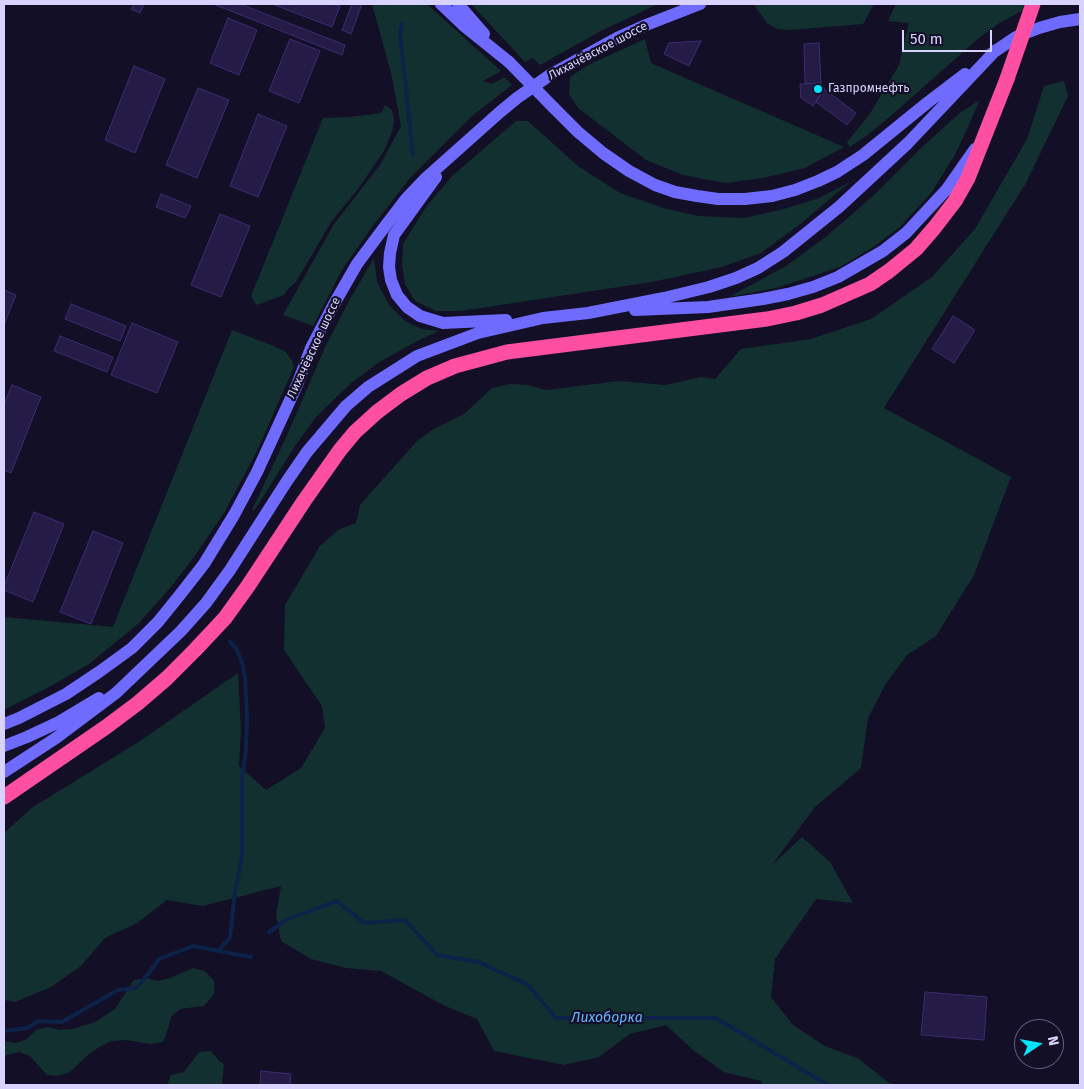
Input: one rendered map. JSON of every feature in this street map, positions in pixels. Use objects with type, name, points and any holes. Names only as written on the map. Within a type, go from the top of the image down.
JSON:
[{"type":"highway","points":[[4,797],[138,703],[196,650],[224,618],[248,586],[340,450],[355,432],[401,394],[428,378],[455,366],[507,352],[767,319],[796,313],[851,293],[870,284],[889,271],[916,249],[935,227],[955,201],[968,178],[988,130],[1033,4]]},
{"type":"main road","points":[[441,4],[508,61]]},
{"type":"main road","points":[[458,4],[508,61],[578,132],[603,153],[628,171],[655,184],[675,192],[718,199],[772,196],[795,190],[837,172],[863,155],[996,50],[1016,38],[1040,28],[1080,19]]},
{"type":"main road","name":"Лихачёвское шоссе","points":[[4,724],[66,694],[132,648],[158,622],[204,564],[234,515],[297,385],[311,348],[357,264],[406,199],[426,178],[517,98],[550,75],[617,38],[700,4]]},
{"type":"main road","points":[[588,313],[709,287],[736,278],[766,263],[817,226],[901,149],[996,50]]},
{"type":"main road","points":[[458,150],[394,235],[390,253],[389,267],[391,280],[397,295],[406,307],[420,316],[443,324],[543,318],[588,313],[708,307],[763,299],[813,286],[838,277],[883,251],[906,234],[948,189],[988,130]]},
{"type":"main road","points":[[4,772],[87,716],[116,693],[157,655],[206,603],[230,570],[307,452],[326,428],[368,387],[417,356],[478,333],[543,318]]},
{"type":"main road","points":[[4,746],[59,722],[112,690],[139,671]]},
{"type":"green space","points":[[372,4],[427,4],[501,71],[483,81],[492,84],[505,77],[512,85],[472,116],[410,178],[342,270],[313,326],[283,315],[334,224],[380,165],[401,126],[391,73]]},
{"type":"green space","points":[[471,4],[658,4],[601,31],[540,65],[533,58],[525,62]]},
{"type":"green space","points":[[754,4],[874,4],[863,24],[790,30],[777,29],[767,23]]},
{"type":"green space","points":[[896,4],[1043,4],[1028,8],[1001,22],[980,37],[893,114],[850,147],[847,142],[869,115],[899,65],[909,23],[888,21]]},
{"type":"green space","points":[[645,39],[651,63],[844,147],[805,168],[763,178],[725,183],[683,175],[646,160],[578,108],[569,94],[570,77],[588,65]]},
{"type":"green space","points":[[1064,81],[1068,96],[1026,183],[884,408],[1011,477],[974,575],[936,636],[907,655],[885,685],[868,718],[861,768],[815,807],[772,865],[802,837],[830,862],[853,903],[816,899],[775,959],[771,997],[793,1025],[825,1046],[859,1059],[889,1083],[899,1085],[763,1085],[761,1081],[724,1072],[693,1050],[666,1025],[630,1034],[599,1057],[564,1065],[494,1051],[477,1019],[445,1006],[381,971],[346,968],[311,959],[281,941],[276,915],[281,886],[203,906],[167,900],[137,923],[105,938],[81,966],[51,987],[15,1002],[4,1000],[4,833],[33,807],[140,741],[238,673],[241,730],[239,766],[266,790],[301,768],[325,728],[322,706],[284,650],[285,605],[320,546],[338,530],[356,523],[360,505],[417,441],[432,430],[464,414],[492,388],[510,384],[527,385],[546,390],[619,381],[665,385],[701,377],[715,379],[741,349],[811,339],[871,319],[932,277],[975,229],[1027,139],[1044,86]]},
{"type":"green space","points":[[980,100],[956,153],[932,192],[900,227],[872,248],[840,267],[776,288],[729,297],[786,266],[827,236],[875,194],[922,147],[961,112]]},
{"type":"green space","points":[[385,105],[392,110],[394,119],[393,129],[384,151],[358,189],[331,222],[296,282],[284,295],[256,305],[251,296],[323,118],[381,113]]},
{"type":"green space","points":[[516,121],[528,121],[578,166],[620,193],[667,209],[699,216],[744,218],[784,209],[819,198],[850,182],[799,225],[761,253],[722,267],[652,282],[461,311],[436,311],[415,301],[405,284],[402,265],[403,244],[426,207],[452,176]]},
{"type":"green space","points":[[374,258],[377,282],[389,305],[405,321],[421,329],[439,331],[378,363],[350,384],[316,417],[295,446],[254,511],[252,510],[326,345]]},
{"type":"green space","points":[[232,330],[286,352],[294,367],[257,451],[224,513],[171,587],[138,624],[89,664],[4,710],[4,617],[113,627]]},
{"type":"green space","points":[[193,968],[205,971],[214,981],[214,994],[204,1006],[180,1009],[171,1017],[163,1042],[151,1044],[126,1040],[112,1041],[89,1054],[70,1072],[58,1076],[47,1075],[30,1056],[19,1052],[4,1057],[4,1041],[16,1043],[27,1039],[36,1030],[47,1027],[60,1030],[72,1029],[95,1022],[115,1009],[134,980],[146,978],[158,981]]},
{"type":"green space","points":[[211,1051],[224,1064],[222,1085],[167,1085],[171,1075],[184,1072],[199,1052]]},
{"type":"building","points":[[134,4],[144,4],[140,13],[131,9]]},
{"type":"building","points":[[213,4],[240,4],[345,45],[342,55]]},
{"type":"building","points":[[272,4],[333,4],[340,6],[332,27]]},
{"type":"building","points":[[352,4],[362,4],[351,34],[342,30]]},
{"type":"building","points":[[228,18],[257,30],[239,75],[210,63]]},
{"type":"building","points":[[290,39],[320,51],[299,103],[269,91]]},
{"type":"building","points":[[701,41],[689,66],[664,54],[669,43]]},
{"type":"building","points":[[819,43],[821,83],[805,84],[804,44]]},
{"type":"building","points":[[134,66],[165,79],[135,153],[105,140]]},
{"type":"building","points":[[821,83],[821,87],[824,89],[813,106],[801,98],[800,84]]},
{"type":"building","points":[[198,88],[229,100],[197,178],[166,165]]},
{"type":"building","points":[[824,89],[856,113],[847,125],[816,102]]},
{"type":"building","points":[[258,114],[287,126],[258,197],[230,186]]},
{"type":"building","points":[[161,194],[191,206],[185,218],[156,207]]},
{"type":"building","points":[[220,214],[250,226],[221,297],[191,285]]},
{"type":"building","points":[[4,290],[16,295],[4,325]]},
{"type":"building","points":[[71,304],[126,326],[120,341],[65,319]]},
{"type":"building","points":[[953,316],[975,330],[954,363],[932,349]]},
{"type":"building","points":[[132,323],[178,342],[157,393],[111,375]]},
{"type":"building","points":[[60,336],[113,357],[107,372],[54,351]]},
{"type":"building","points":[[12,385],[41,397],[11,473],[4,470],[4,404]]},
{"type":"building","points":[[34,512],[64,524],[33,602],[4,590],[4,586]]},
{"type":"building","points":[[93,531],[123,543],[91,624],[60,612]]},
{"type":"building","points":[[925,992],[987,997],[984,1040],[921,1035]]},
{"type":"building","points":[[261,1071],[291,1074],[290,1085],[260,1085]]},
{"type":"waterway","points":[[402,24],[400,33],[413,155]]},
{"type":"waterway","points":[[218,951],[230,938],[235,892],[242,857],[242,780],[246,750],[247,717],[245,677],[242,662],[236,648],[230,642]]},
{"type":"waterway","name":"Лихоборка","points":[[269,932],[286,920],[337,901],[364,923],[405,920],[437,955],[479,962],[528,985],[556,1018],[716,1018],[828,1085]]},
{"type":"waterway","name":"Лихоборка","points":[[4,1031],[28,1028],[38,1021],[62,1022],[118,990],[136,988],[159,959],[193,946],[251,957]]},
{"type":"place","name":"Газпромнефть","points":[[818,89]]}]
